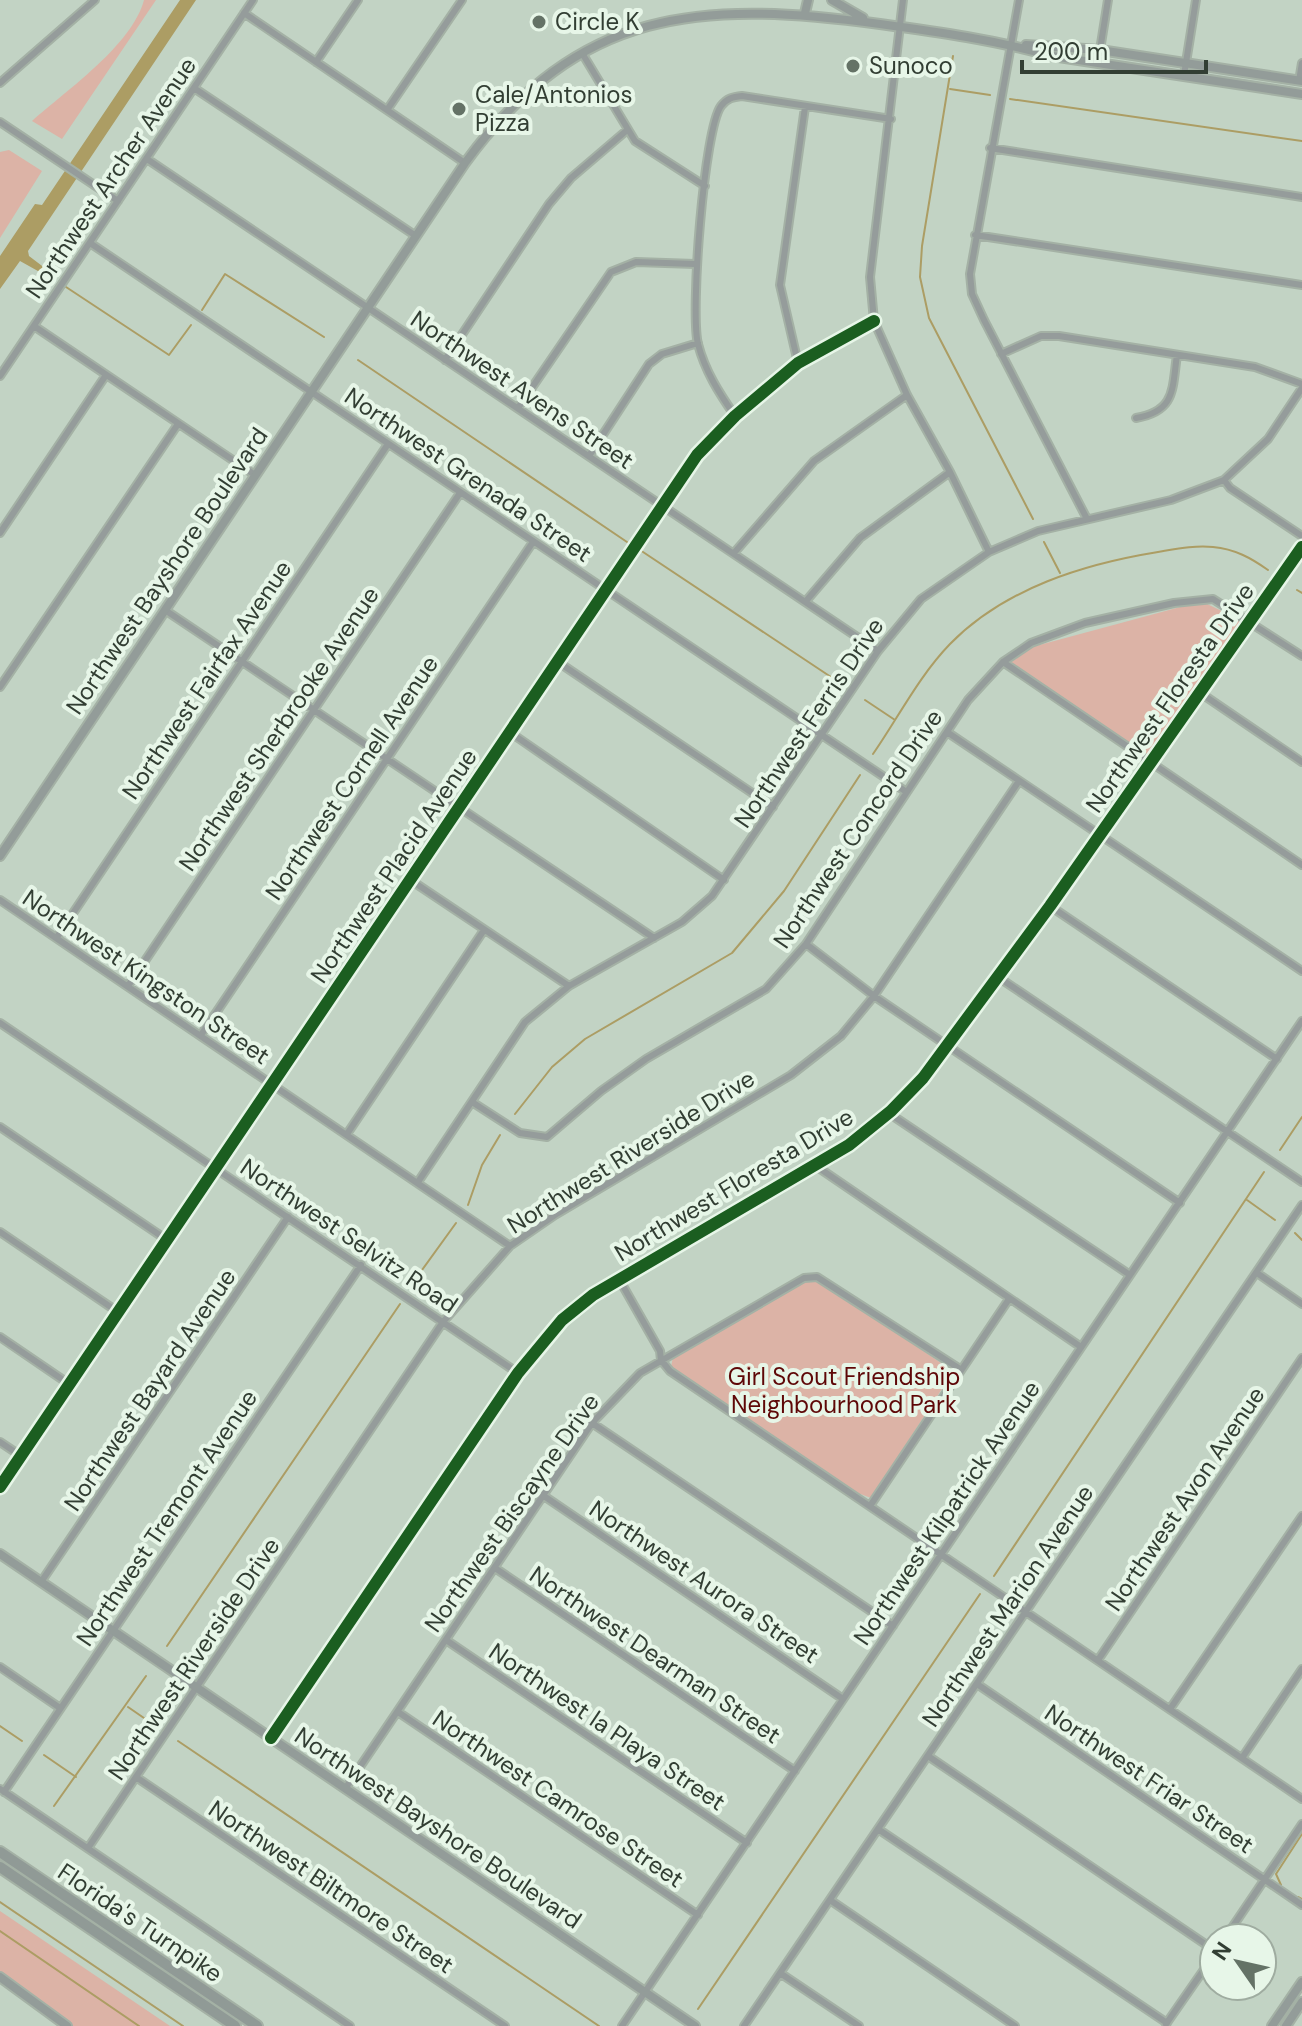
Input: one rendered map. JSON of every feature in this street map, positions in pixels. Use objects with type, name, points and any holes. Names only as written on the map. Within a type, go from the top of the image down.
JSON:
[{"type":"highway","name":"Florida's Turnpike","points":[[0,1852],[257,2026]]},
{"type":"highway","name":"Florida's Turnpike","points":[[0,1867],[235,2026]]},
{"type":"main road","points":[[805,13],[808,0]]},
{"type":"main road","points":[[832,0],[871,22]]},
{"type":"main road","name":"Northwest Bayshore Boulevard","points":[[0,856],[465,163],[511,108],[545,78],[582,53],[627,32],[706,12],[805,13],[1012,45]]},
{"type":"main road","points":[[1012,45],[1100,50],[1302,94]]},
{"type":"main road","points":[[1012,45],[1052,56],[1301,81]]},
{"type":"main road","name":"Northwest Floresta Drive","points":[[271,1738],[518,1373],[562,1320],[619,1279],[816,1166],[891,1111],[948,1046],[1202,694],[1302,547]]},
{"type":"main road","name":"Northwest Bayshore Boulevard","points":[[0,1554],[695,2026]]},
{"type":"main road","points":[[0,1977],[67,2026]]},
{"type":"main road","points":[[1272,2026],[1302,1982]]},
{"type":"main road","points":[[1286,2026],[1301,2006]]},
{"type":"street","points":[[0,83],[95,0]]},
{"type":"street","name":"Northwest Archer Avenue","points":[[0,376],[253,0]]},
{"type":"street","points":[[316,62],[358,0]]},
{"type":"street","points":[[387,110],[462,0]]},
{"type":"street","points":[[903,0],[870,277],[874,321],[907,395],[950,472],[989,552]]},
{"type":"street","points":[[1019,0],[975,235],[970,274],[972,294],[1086,517]]},
{"type":"street","points":[[1100,50],[1108,0]]},
{"type":"street","points":[[1185,70],[1196,0]]},
{"type":"street","points":[[244,13],[465,163]]},
{"type":"street","points":[[582,53],[626,131],[635,141],[705,186]]},
{"type":"street","points":[[1301,81],[1302,63]]},
{"type":"street","points":[[194,88],[416,236]]},
{"type":"street","points":[[735,416],[714,385],[698,343],[695,264],[716,115],[730,97],[742,96],[891,119]]},
{"type":"street","points":[[798,363],[780,285],[805,107]]},
{"type":"street","points":[[0,122],[118,201]]},
{"type":"street","points":[[445,360],[549,204],[571,178],[626,131]]},
{"type":"street","points":[[990,148],[1302,197]]},
{"type":"street","name":"Northwest Avens Street","points":[[147,159],[878,651]]},
{"type":"street","points":[[975,235],[1302,285]]},
{"type":"street","name":"Northwest Grenada Street","points":[[90,243],[905,791]]},
{"type":"street","points":[[518,408],[611,272],[636,262],[695,264]]},
{"type":"street","name":"Northwest Placid Avenue","points":[[0,1487],[697,455],[735,416],[798,363],[874,321]]},
{"type":"street","points":[[34,326],[255,475]]},
{"type":"street","points":[[1001,354],[1041,336],[1059,336],[1255,367],[1302,386]]},
{"type":"street","points":[[589,456],[649,364],[662,354],[698,343]]},
{"type":"street","points":[[1136,418],[1155,413],[1167,404],[1177,355]]},
{"type":"street","points":[[0,533],[106,375]]},
{"type":"street","name":"Northwest Ferris Drive","points":[[418,1182],[525,1022],[569,986],[698,910],[724,880],[878,651],[921,599],[989,552],[1038,531],[1086,517],[1171,500],[1224,480],[1268,439],[1302,386]]},
{"type":"street","points":[[734,553],[814,461],[907,395]]},
{"type":"street","points":[[0,687],[178,424]]},
{"type":"street","name":"Northwest Fairfax Avenue","points":[[57,937],[388,444]]},
{"type":"street","points":[[806,601],[860,538],[950,472]]},
{"type":"street","points":[[1224,480],[1230,488],[1302,536]]},
{"type":"street","name":"Northwest Sherbrooke Avenue","points":[[128,986],[460,493]]},
{"type":"street","name":"Northwest Cornell Avenue","points":[[201,1035],[533,542]]},
{"type":"street","name":"Northwest Concord Drive","points":[[472,1102],[520,1133],[547,1137],[601,1091],[646,1059],[766,989],[806,944],[968,700],[1003,662],[1031,643],[1085,623],[1174,603],[1213,599],[1302,656]]},
{"type":"street","points":[[165,610],[654,938]]},
{"type":"street","points":[[558,662],[773,807]]},
{"type":"street","points":[[1003,662],[1302,865]]},
{"type":"street","points":[[1202,694],[1302,762]]},
{"type":"street","points":[[947,732],[1302,971]]},
{"type":"street","points":[[511,733],[724,880]]},
{"type":"street","name":"Northwest Riverside Drive","points":[[88,1848],[443,1322],[510,1246],[555,1215],[791,1075],[841,1036],[874,996],[1019,781]]},
{"type":"street","points":[[412,881],[569,986]]},
{"type":"street","name":"Northwest Kingston Street","points":[[0,900],[510,1246]]},
{"type":"street","points":[[1050,906],[1277,1059]]},
{"type":"street","points":[[347,1134],[484,930]]},
{"type":"street","points":[[806,944],[874,996],[1180,1203]]},
{"type":"street","points":[[998,977],[1302,1182]]},
{"type":"street","name":"Northwest Kilpatrick Avenue","points":[[622,2026],[1302,1021]]},
{"type":"street","name":"Northwest Selvitz Road","points":[[0,1023],[518,1373]]},
{"type":"street","points":[[891,1111],[896,1118],[1130,1275]]},
{"type":"street","points":[[0,1127],[167,1240]]},
{"type":"street","points":[[816,1166],[1081,1347]]},
{"type":"street","name":"Northwest Marion Avenue","points":[[744,2026],[1302,1205]]},
{"type":"street","name":"Northwest Bayard Avenue","points":[[41,1582],[288,1217]]},
{"type":"street","points":[[0,1232],[118,1312]]},
{"type":"street","name":"Northwest Tremont Avenue","points":[[2,1790],[361,1265]]},
{"type":"street","points":[[1257,1273],[1302,1304]]},
{"type":"street","name":"Northwest Biscayne Drive","points":[[345,1789],[592,1423],[640,1373],[804,1278],[817,1277],[960,1369]]},
{"type":"street","points":[[619,1279],[660,1351],[661,1360],[670,1371],[1302,1799]]},
{"type":"street","points":[[870,1506],[1009,1299]]},
{"type":"street","points":[[0,1337],[69,1384]]},
{"type":"street","name":"Northwest Avon Avenue","points":[[1098,1660],[1302,1358]]},
{"type":"street","points":[[592,1423],[893,1626]]},
{"type":"street","points":[[0,1442],[21,1456]]},
{"type":"street","name":"Northwest Aurora Street","points":[[544,1496],[843,1699]]},
{"type":"street","points":[[1170,1709],[1302,1516]]},
{"type":"street","name":"Northwest Dearman Street","points":[[495,1568],[795,1771]]},
{"type":"street","name":"Northwest la Playa Street","points":[[446,1640],[747,1843]]},
{"type":"street","points":[[0,1667],[60,1708]]},
{"type":"street","points":[[1242,1758],[1302,1669]]},
{"type":"street","name":"Northwest Friar Street","points":[[977,1684],[1302,1905]]},
{"type":"street","name":"Northwest Camrose Street","points":[[398,1712],[698,1915]]},
{"type":"street","points":[[928,1756],[1198,1941]]},
{"type":"street","name":"Northwest Biltmore Street","points":[[136,1777],[505,2026]]},
{"type":"street","points":[[2,1790],[350,2026]]},
{"type":"street","points":[[1236,1922],[1302,1824]]},
{"type":"street","points":[[878,1829],[1166,2025],[1198,1976]]},
{"type":"street","points":[[830,1900],[1015,2026]]},
{"type":"street","points":[[780,1973],[859,2026]]},
{"type":"green space","points":[[144,0],[156,0],[62,139],[32,121],[113,50],[137,17]]},
{"type":"green space","points":[[9,150],[42,171],[0,238],[0,152]]},
{"type":"green space","points":[[1195,603],[1205,603],[1247,623],[1150,758],[1010,663],[1032,647]]},
{"type":"green space","name":"Girl Scout Friendship Neighbourhood Park","points":[[807,1280],[823,1283],[944,1365],[951,1375],[871,1498],[850,1490],[671,1367],[673,1357]]},
{"type":"green space","points":[[0,1911],[170,2026],[73,2026],[0,1974]]},
{"type":"shaded area","points":[[180,0],[196,0],[28,251],[29,256],[54,275],[54,280],[20,261],[0,289],[0,256],[35,204],[42,205]]},
{"type":"waterway","points":[[953,56],[922,246],[920,277],[929,318],[1033,519]]},
{"type":"waterway","points":[[950,89],[990,95]]},
{"type":"waterway","points":[[1010,99],[1302,141]]},
{"type":"waterway","points":[[202,310],[225,274],[324,337]]},
{"type":"waterway","points":[[66,287],[169,355],[191,325]]},
{"type":"waterway","points":[[358,360],[627,542]]},
{"type":"waterway","points":[[1044,542],[1060,573]]},
{"type":"waterway","points":[[873,754],[939,656],[972,624],[1020,593],[1102,564],[1192,547],[1228,550],[1268,570]]},
{"type":"waterway","points":[[640,550],[843,685]]},
{"type":"waterway","points":[[1297,590],[1302,593]]},
{"type":"waterway","points":[[865,700],[895,720]]},
{"type":"waterway","points":[[515,1114],[552,1067],[585,1039],[732,953],[784,891],[860,775]]},
{"type":"waterway","points":[[1280,1150],[1302,1117]]},
{"type":"waterway","points":[[468,1205],[482,1165],[500,1135]]},
{"type":"waterway","points":[[994,1576],[1264,1172]]},
{"type":"waterway","points":[[1247,1200],[1275,1220]]},
{"type":"waterway","points":[[409,1288],[456,1223]]},
{"type":"waterway","points":[[1295,1233],[1302,1240]]},
{"type":"waterway","points":[[167,1646],[400,1304]]},
{"type":"waterway","points":[[698,2009],[980,1594]]},
{"type":"waterway","points":[[54,1806],[146,1676]]},
{"type":"waterway","points":[[128,1707],[157,1727]]},
{"type":"waterway","points":[[0,1726],[22,1741]]},
{"type":"waterway","points":[[178,1741],[599,2026]]},
{"type":"waterway","points":[[44,1755],[76,1777]]},
{"type":"waterway","points":[[1281,1885],[1276,1874],[1302,1834]]},
{"type":"waterway","points":[[1298,1897],[1302,1899]]},
{"type":"waterway","points":[[0,1902],[183,2026]]},
{"type":"waterway","points":[[0,1931],[139,2026]]},
{"type":"cycle path","points":[[0,1487],[697,455],[735,416],[798,363],[874,321]]},
{"type":"cycle path","points":[[271,1738],[518,1373],[562,1320],[593,1295],[849,1145],[891,1111],[923,1078],[1050,906],[1302,547]]},
{"type":"place","name":"Circle K","points":[[539,22]]},
{"type":"place","name":"Sunoco","points":[[853,66]]},
{"type":"place","name":"Cale/Antonios Pizza","points":[[459,109]]}]
